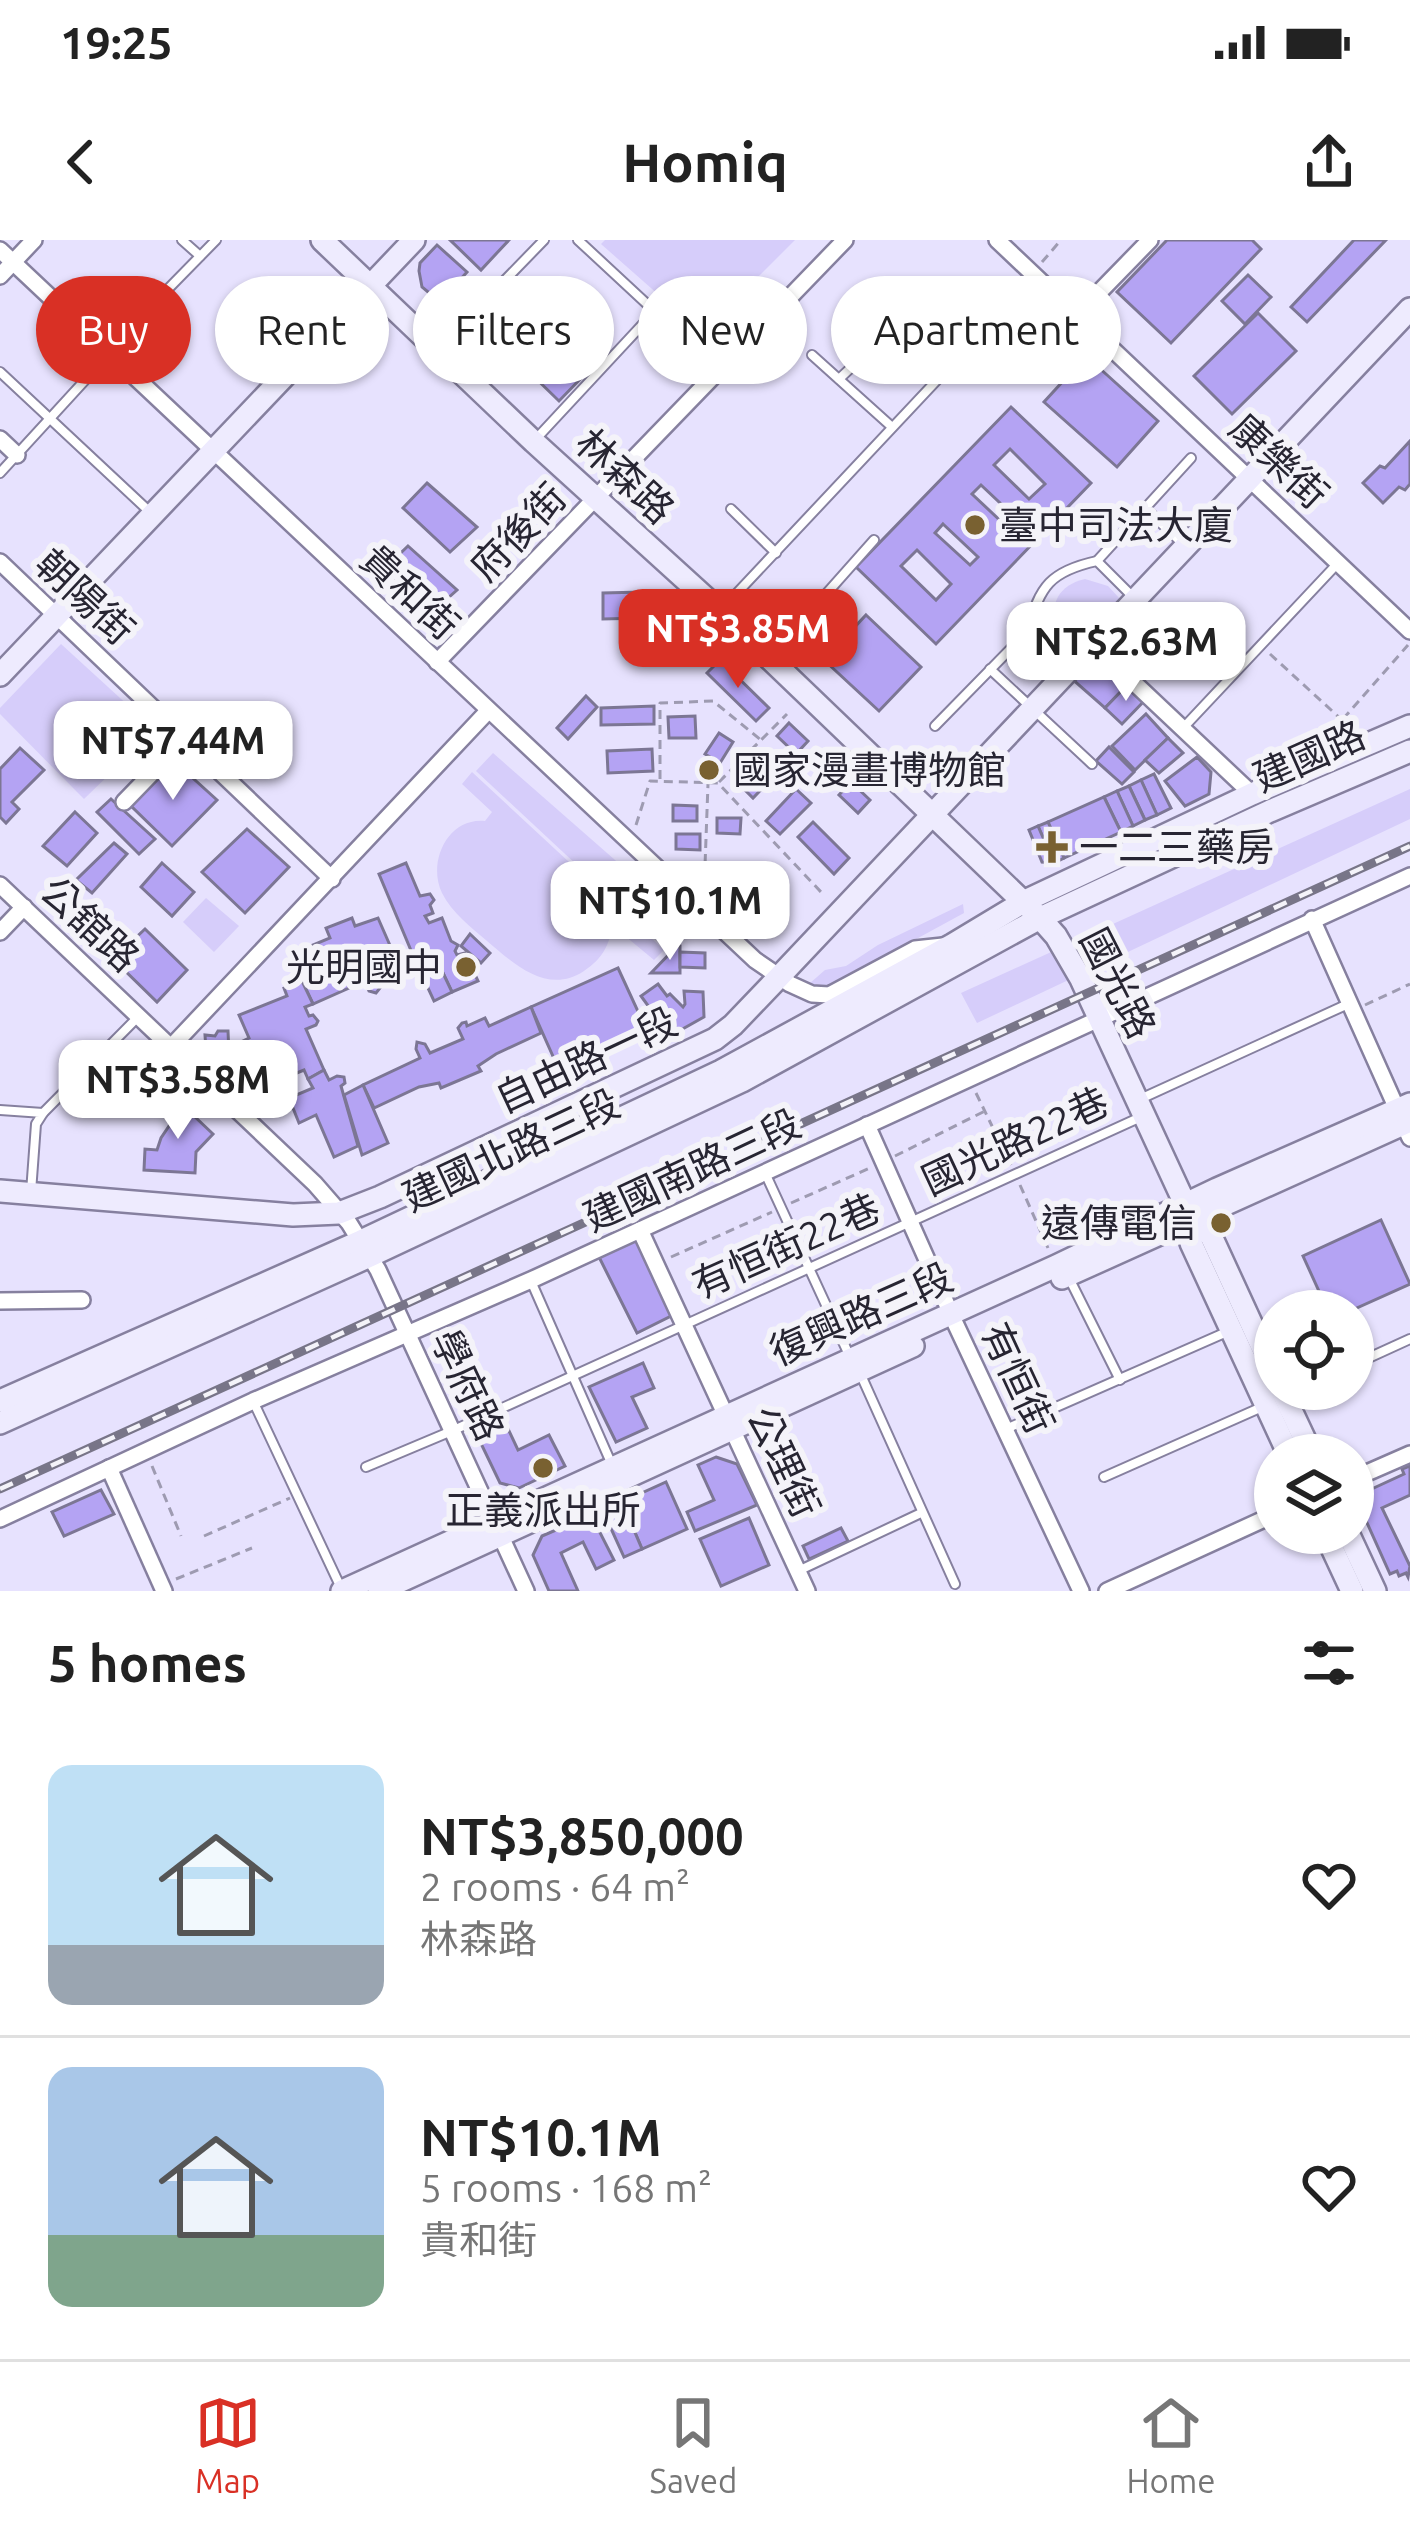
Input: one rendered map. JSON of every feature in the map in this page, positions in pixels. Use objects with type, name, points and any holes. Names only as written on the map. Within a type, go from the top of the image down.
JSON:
[{"type":"street","points":[[0,275],[6,256],[34,240]]},
{"type":"street","name":"林森路","points":[[322,240],[359,276]]},
{"type":"street","points":[[379,276],[414,240]]},
{"type":"street","name":"府後街","points":[[807,278],[844,240]]},
{"type":"street","name":"康樂街","points":[[997,240],[1036,276]]},
{"type":"street","points":[[1115,276],[1150,240]]},
{"type":"street","name":"貴和街","points":[[6,256],[36,284]]},
{"type":"street","name":"林森路","points":[[389,305],[413,327]]},
{"type":"street","name":"自由路一段","points":[[0,1191],[293,1215],[339,1213],[696,1049],[733,1025],[1410,309]]},
{"type":"street","name":"康樂街","points":[[1121,357],[1410,631]]},
{"type":"street","name":"貴和街","points":[[141,384],[778,978]]},
{"type":"street","points":[[0,675],[276,384]]},
{"type":"street","name":"林森路","points":[[473,384],[720,611],[931,815]]},
{"type":"street","name":"府後街","points":[[437,662],[706,384]]},
{"type":"street","points":[[0,439],[17,455]]},
{"type":"street","name":"朝陽街","points":[[0,562],[332,879]]},
{"type":"street","points":[[1093,644],[1252,794]]},
{"type":"street","points":[[172,1046],[488,711]]},
{"type":"street","name":"建國路","points":[[1032,909],[1252,794],[1410,726]]},
{"type":"street","points":[[124,802],[186,738]]},
{"type":"street","name":"建國路","points":[[1032,909],[1410,751]]},
{"type":"street","name":"國光路","points":[[931,815],[1032,909],[1073,964],[1188,1212],[1211,1236],[1254,1331]]},
{"type":"street","name":"建國南路三段","points":[[0,1519],[1410,876]]},
{"type":"street","name":"公舘路","points":[[0,885],[315,1184],[339,1213]]},
{"type":"street","points":[[0,932],[24,908]]},
{"type":"street","name":"建國北路三段","points":[[0,1423],[366,1249],[721,1071],[952,945],[1032,909]]},
{"type":"street","name":"建國北路三段","points":[[0,1401],[366,1249],[742,1081],[1032,909]]},
{"type":"street","points":[[1312,919],[1406,1120]]},
{"type":"street","points":[[778,978],[812,994],[829,994],[915,949],[952,945]]},
{"type":"street","name":"復興路三段","points":[[342,1591],[497,1529],[1188,1212],[1406,1120]]},
{"type":"street","name":"有恒街","points":[[867,1125],[1081,1591]]},
{"type":"street","name":"國光路","points":[[1188,1212],[1191,1243],[1231,1329],[1254,1358]]},
{"type":"street","name":"復興路三段","points":[[954,1319],[1068,1276],[1188,1212]]},
{"type":"street","name":"學府路","points":[[339,1213],[366,1249],[526,1591]]},
{"type":"street","name":"公理街","points":[[640,1230],[807,1591]]},
{"type":"street","points":[[0,1300],[82,1300]]},
{"type":"street","name":"復興路三段","points":[[379,1591],[613,1466],[730,1422]]},
{"type":"street","points":[[1374,1470],[1410,1454]]},
{"type":"street","points":[[109,1468],[162,1588]]},
{"type":"street","points":[[1107,1591],[1254,1524]]},
{"type":"street","points":[[1335,1554],[1352,1591]]},
{"type":"street","points":[[1358,1554],[1375,1591]]},
{"type":"lane","points":[[182,240],[200,256]]},
{"type":"lane","points":[[181,276],[216,240]]},
{"type":"lane","points":[[509,276],[544,240]]},
{"type":"lane","points":[[578,240],[638,295]]},
{"type":"lane","points":[[534,442],[638,329]]},
{"type":"lane","points":[[812,355],[831,372]]},
{"type":"lane","points":[[0,372],[152,514]]},
{"type":"lane","points":[[0,473],[83,384]]},
{"type":"lane","points":[[845,384],[892,427]]},
{"type":"lane","points":[[720,611],[933,384]]},
{"type":"lane","points":[[934,726],[1028,631],[1034,606],[1048,582],[1077,565],[1097,561],[1191,458]]},
{"type":"lane","points":[[1145,508],[1185,547]]},
{"type":"lane","points":[[731,509],[776,553]]},
{"type":"lane","points":[[769,658],[874,540]]},
{"type":"lane","points":[[1097,561],[1136,599]]},
{"type":"lane","points":[[1183,728],[1339,563]]},
{"type":"lane","points":[[1028,631],[1070,668]]},
{"type":"lane","points":[[991,669],[1092,764]]},
{"type":"lane","name":"國光路22巷","points":[[911,1222],[1351,1007]]},
{"type":"lane","points":[[31,1194],[36,1124],[140,1016]]},
{"type":"lane","points":[[0,1110],[43,1113]]},
{"type":"lane","points":[[765,1173],[955,1584]]},
{"type":"lane","name":"有恒街22巷","points":[[366,1467],[911,1222]]},
{"type":"lane","points":[[1068,1276],[1120,1381]]},
{"type":"lane","points":[[531,1280],[613,1466]]},
{"type":"lane","points":[[1005,1430],[1231,1329]]},
{"type":"lane","points":[[1374,1355],[1410,1339]]},
{"type":"lane","points":[[253,1401],[342,1591]]},
{"type":"lane","points":[[1104,1477],[1254,1404]]},
{"type":"lane","points":[[798,1571],[921,1513]]},
{"type":"path","points":[[1033,273],[1061,240]]},
{"type":"path","points":[[1342,720],[1410,643]]},
{"type":"path","points":[[1261,645],[1342,720],[1356,750]]},
{"type":"path","points":[[660,781],[661,703],[713,701],[761,740]]},
{"type":"path","points":[[636,825],[650,781],[718,783],[787,714]]},
{"type":"path","points":[[704,893],[708,783]]},
{"type":"path","points":[[718,783],[821,892]]},
{"type":"path","points":[[1351,1007],[1410,985]]},
{"type":"path","points":[[656,1264],[884,1162],[985,1111]]},
{"type":"path","points":[[146,1451],[181,1536]]},
{"type":"path","points":[[204,1536],[297,1495]]},
{"type":"path","points":[[162,1588],[252,1548]]},
{"type":"shaded area","points":[[605,240],[795,240],[759,276],[638,277],[601,244]]},
{"type":"shaded area","points":[[1085,579],[1108,586],[1120,599],[1074,645],[1057,630],[1055,604],[1068,586]]},
{"type":"shaded area","points":[[61,644],[155,730],[84,799],[0,714],[0,708]]},
{"type":"shaded area","points":[[493,753],[631,874],[609,895],[476,771]]},
{"type":"shaded area","points":[[472,772],[664,950],[654,960],[613,926],[604,952],[590,966],[558,980],[532,974],[468,925],[442,893],[437,868],[451,834],[461,826],[485,821],[492,812],[462,784]]},
{"type":"shaded area","points":[[1410,789],[1410,819],[977,1023],[961,993]]},
{"type":"shaded area","points":[[206,898],[239,926],[214,952],[183,922]]},
{"type":"shaded area","points":[[963,904],[964,913],[841,980],[828,986],[809,984],[825,970],[846,966]]},
{"type":"building","points":[[450,240],[509,240],[481,270]]},
{"type":"building","points":[[1167,240],[1252,240],[1261,249],[1171,343],[1121,296],[1121,288]]},
{"type":"building","points":[[1354,240],[1386,240],[1307,322],[1291,307]]},
{"type":"building","points":[[437,245],[467,272],[463,276],[420,276],[420,263]]},
{"type":"building","points":[[1248,275],[1271,297],[1245,324],[1222,301]]},
{"type":"building","points":[[1258,313],[1296,351],[1232,414],[1194,376]]},
{"type":"building","points":[[542,384],[575,384],[559,401]]},
{"type":"building","points":[[1060,384],[1117,384],[1158,421],[1117,467],[1044,402]]},
{"type":"building","name":"臺中司法大廈","points":[[1011,407],[1091,483],[936,644],[856,567]],"holes":[[[1010,449],[1045,484],[1029,499],[994,465]],[[981,485],[1016,518],[1007,527],[972,494]],[[943,524],[978,557],[970,565],[935,533]],[[917,550],[951,584],[936,600],[901,566]]]},
{"type":"building","points":[[1410,441],[1410,484],[1405,490],[1399,487],[1383,503],[1363,483]]},
{"type":"building","points":[[427,483],[477,527],[450,552],[403,508]]},
{"type":"building","points":[[408,546],[457,590],[430,614],[383,570]]},
{"type":"building","points":[[642,592],[642,618],[603,619],[603,593]]},
{"type":"building","points":[[652,614],[666,614],[667,648],[653,648]]},
{"type":"building","points":[[866,615],[921,667],[879,711],[824,660]]},
{"type":"building","points":[[720,660],[769,708],[756,721],[707,673]]},
{"type":"building","points":[[1115,671],[1129,683],[1105,708],[1072,679]]},
{"type":"building","points":[[1129,683],[1146,699],[1122,724],[1105,708]]},
{"type":"building","points":[[586,696],[597,707],[568,739],[557,728]]},
{"type":"building","points":[[654,706],[654,724],[601,725],[601,708]]},
{"type":"building","points":[[1146,714],[1168,738],[1135,770],[1112,746]]},
{"type":"building","points":[[695,716],[696,738],[669,738],[668,717]]},
{"type":"building","points":[[789,723],[808,741],[796,754],[777,736]]},
{"type":"building","points":[[719,733],[733,742],[720,763],[705,754]]},
{"type":"building","points":[[1168,738],[1183,753],[1159,773],[1145,760]]},
{"type":"building","points":[[1109,747],[1134,772],[1122,784],[1096,761]]},
{"type":"building","points":[[20,748],[44,770],[12,802],[19,809],[6,823],[0,817],[0,769]]},
{"type":"building","points":[[652,749],[653,771],[608,773],[607,751]]},
{"type":"building","points":[[762,751],[781,769],[753,798],[734,779]]},
{"type":"building","points":[[1197,757],[1211,772],[1209,794],[1185,806],[1165,781]]},
{"type":"building","points":[[175,762],[217,800],[172,846],[128,803]]},
{"type":"building","points":[[1154,774],[1171,808],[1157,815],[1141,780]]},
{"type":"building","points":[[1141,780],[1157,815],[1145,820],[1129,786]]},
{"type":"building","points":[[851,782],[870,800],[858,813],[839,795]]},
{"type":"building","points":[[1129,786],[1145,820],[1133,826],[1117,791]]},
{"type":"building","points":[[796,789],[811,803],[780,834],[766,821]]},
{"type":"building","points":[[1117,791],[1133,826],[1121,832],[1104,797]]},
{"type":"building","points":[[1104,797],[1121,832],[1064,858],[1048,822]]},
{"type":"building","points":[[111,799],[155,839],[139,854],[97,812]]},
{"type":"building","points":[[673,805],[697,806],[697,821],[673,821]]},
{"type":"building","points":[[75,812],[97,833],[67,866],[43,846]]},
{"type":"building","points":[[717,818],[741,818],[740,834],[717,833]]},
{"type":"building","points":[[813,822],[849,858],[834,874],[798,837]]},
{"type":"building","points":[[1048,822],[1064,858],[1054,863],[1038,826]]},
{"type":"building","points":[[1038,826],[1054,863],[1042,862],[1029,830]]},
{"type":"building","points":[[247,829],[289,867],[245,913],[202,872]]},
{"type":"building","points":[[676,834],[700,834],[700,850],[676,849]]},
{"type":"building","points":[[114,843],[127,854],[92,893],[76,880]]},
{"type":"building","points":[[162,863],[194,892],[172,916],[141,887]]},
{"type":"building","points":[[406,863],[420,896],[430,894],[434,900],[430,905],[433,913],[425,916],[429,923],[442,918],[451,941],[458,945],[457,955],[465,953],[478,981],[452,992],[433,952],[415,960],[379,874]]},
{"type":"building","points":[[740,877],[773,908],[765,916],[748,899],[740,906],[723,893],[724,887]]},
{"type":"building","points":[[352,918],[355,926],[378,918],[399,966],[375,976],[380,988],[376,993],[369,991],[365,981],[313,1004],[302,981],[319,974],[308,947],[330,938],[326,928]]},
{"type":"building","points":[[145,929],[187,970],[157,1002],[113,959]]},
{"type":"building","points":[[470,934],[490,953],[481,963],[461,946]]},
{"type":"building","points":[[677,946],[680,973],[651,973]]},
{"type":"building","points":[[433,952],[452,992],[434,1001],[415,960]]},
{"type":"building","points":[[680,952],[705,953],[705,968],[680,967]]},
{"type":"building","points":[[618,968],[647,1031],[560,1072],[531,1007]]},
{"type":"building","points":[[302,981],[313,1004],[305,1007],[318,1021],[306,1029],[324,1070],[308,1079],[304,1070],[270,1084],[261,1064],[253,1068],[241,1042],[249,1038],[239,1015],[287,996],[284,988]]},
{"type":"building","points":[[658,984],[683,1007],[684,991],[703,992],[704,1017],[670,1036],[641,996]]},
{"type":"building","points":[[531,1007],[541,1033],[496,1054],[478,1066],[481,1071],[441,1088],[439,1083],[419,1087],[374,1108],[363,1085],[420,1058],[417,1042],[425,1044],[430,1053],[463,1039],[458,1028],[462,1023],[467,1026],[485,1018],[489,1026]]},
{"type":"building","points":[[228,1031],[229,1054],[206,1050],[205,1035],[215,1036]]},
{"type":"building","points":[[324,1070],[329,1080],[344,1077],[341,1086],[358,1146],[334,1157],[316,1115],[299,1123],[289,1098],[313,1088],[308,1079]]},
{"type":"building","points":[[363,1085],[388,1143],[362,1155],[344,1095]]},
{"type":"building","points":[[175,1098],[213,1134],[196,1152],[195,1173],[144,1170],[145,1149],[157,1150],[171,1123],[161,1113]]},
{"type":"building","points":[[1381,1220],[1410,1284],[1374,1300],[1374,1290],[1318,1290],[1303,1256]]},
{"type":"building","points":[[636,1238],[673,1315],[637,1333],[598,1255]]},
{"type":"building","points":[[643,1363],[654,1388],[632,1397],[647,1428],[616,1442],[589,1387]]},
{"type":"building","points":[[502,1416],[518,1450],[549,1435],[565,1466],[519,1488],[500,1483],[474,1429]]},
{"type":"building","points":[[716,1457],[737,1464],[757,1505],[695,1531],[687,1512],[714,1500],[698,1465]]},
{"type":"building","points":[[1410,1466],[1410,1495],[1382,1508],[1410,1566],[1408,1577],[1397,1571],[1390,1574],[1374,1538],[1374,1488],[1404,1474],[1402,1469]]},
{"type":"building","points":[[666,1482],[687,1529],[642,1549],[622,1502]]},
{"type":"building","points":[[101,1490],[114,1514],[64,1536],[52,1512]]},
{"type":"building","points":[[622,1502],[642,1549],[624,1557],[603,1511]]},
{"type":"building","points":[[591,1515],[614,1560],[596,1569],[583,1542],[561,1553],[578,1591],[549,1591],[533,1555],[542,1536]]},
{"type":"building","points":[[749,1518],[769,1565],[721,1586],[700,1539]]},
{"type":"building","points":[[841,1528],[848,1541],[809,1559],[803,1546]]},
{"type":"railway","points":[[0,1489],[1410,846]]},
{"type":"place","name":"臺中司法大廈","points":[[975,525]]},
{"type":"place","name":"國家漫畫博物館","points":[[709,770]]},
{"type":"place","name":"一二三藥房","points":[[1052,847]]},
{"type":"place","name":"光明國中","points":[[466,967]]},
{"type":"place","name":"遠傳電信","points":[[1221,1223]]},
{"type":"place","name":"正義派出所","points":[[543,1468]]}]
